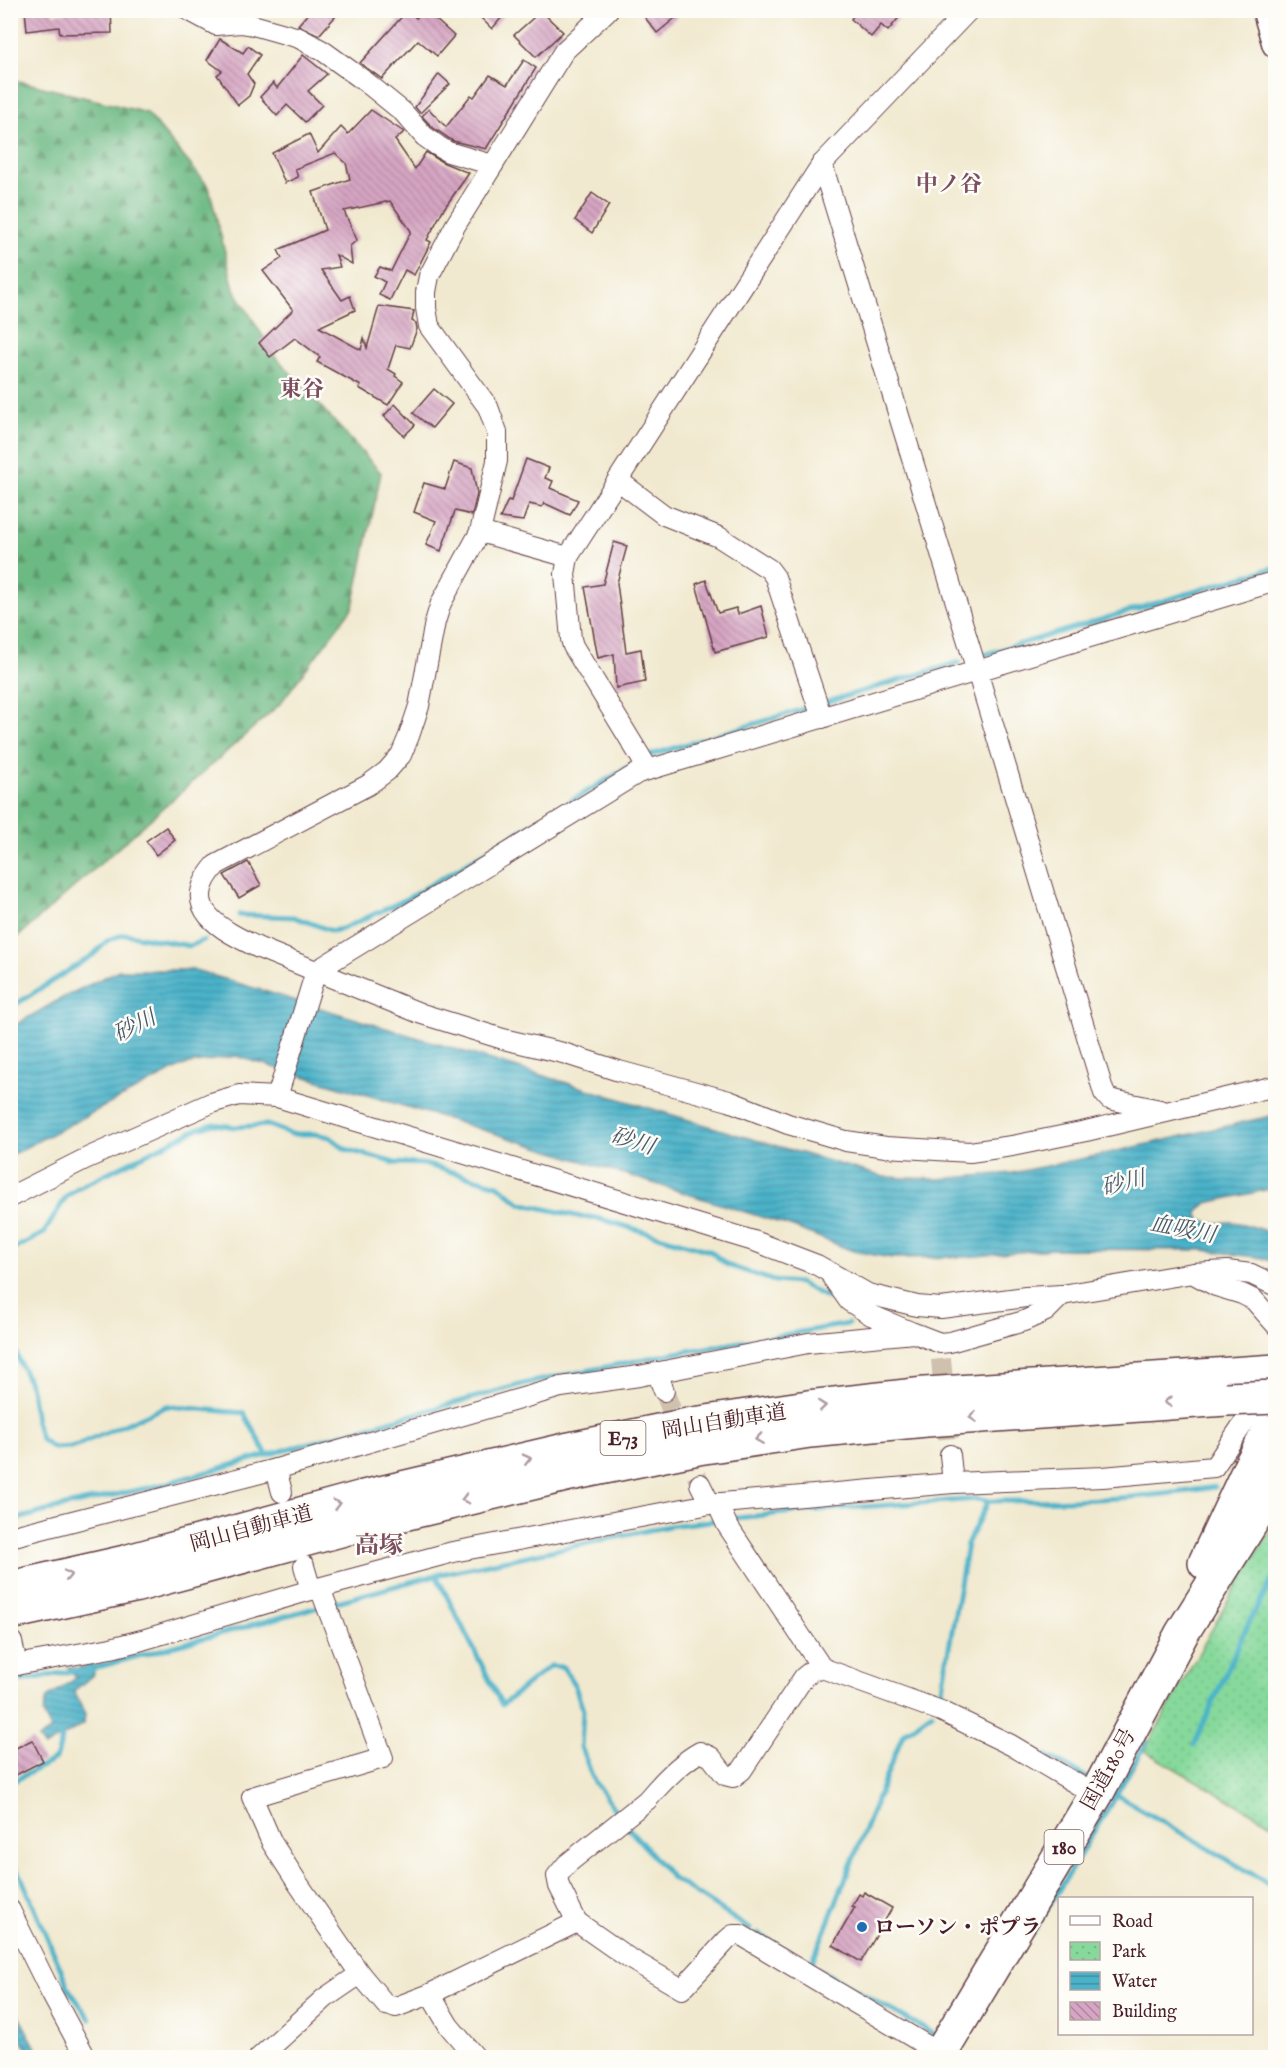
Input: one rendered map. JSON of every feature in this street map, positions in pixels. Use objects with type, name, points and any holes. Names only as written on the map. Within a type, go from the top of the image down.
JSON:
[{"type":"highway","name":"岡山自動車道","points":[[10,1588],[125,1562],[397,1489],[565,1450],[693,1424],[808,1407],[925,1394],[1267,1373]]},
{"type":"highway","name":"岡山自動車道","points":[[11,1627],[134,1586],[370,1522],[698,1448],[810,1431],[1054,1410],[1275,1397]]},
{"type":"highway","points":[[1182,1633],[1207,1557],[1275,1418]]},
{"type":"highway","name":"国道180号","points":[[1182,1633],[1209,1563],[1275,1450]]},
{"type":"highway","name":"国道180号","points":[[940,2056],[1097,1793],[1182,1633],[1275,1484]]},
{"type":"street","points":[[188,10],[216,25],[240,22],[253,24],[299,38],[323,51],[366,82],[403,112],[424,136],[438,146],[448,152],[493,165]]},
{"type":"street","points":[[608,10],[564,51],[455,226],[429,276],[426,292],[429,326],[488,407],[497,432],[497,461],[480,531],[441,603],[435,622],[419,706],[401,755],[387,771],[368,785],[216,865],[203,882],[199,901],[223,929],[315,977],[503,1039],[563,1053],[729,1101],[788,1124],[846,1142],[886,1148],[970,1152],[1086,1131],[1275,1086]]},
{"type":"street","points":[[648,770],[573,646],[565,574],[568,557],[822,164],[969,10]]},
{"type":"street","points":[[1266,10],[1275,44]]},
{"type":"street","points":[[822,164],[1104,1093],[1109,1099],[1166,1111]]},
{"type":"street","points":[[619,481],[664,515],[719,537],[769,569],[775,577],[819,709]]},
{"type":"street","points":[[480,531],[568,557]]},
{"type":"street","points":[[279,1091],[315,977],[638,773],[819,709],[977,671],[1275,581]]},
{"type":"street","points":[[10,1197],[86,1159],[211,1103],[239,1095],[279,1091],[757,1242],[817,1265],[868,1294],[917,1306],[941,1308],[1062,1295],[1193,1273],[1227,1271],[1251,1274],[1275,1286]]},
{"type":"street","points":[[828,1272],[849,1301],[871,1315],[914,1333],[941,1351],[950,1342],[1024,1321],[1046,1311],[1062,1295]]},
{"type":"street","points":[[1193,1273],[1216,1286],[1254,1300],[1275,1325]]},
{"type":"street","points":[[10,1537],[276,1469],[561,1388],[808,1343],[914,1333]]},
{"type":"street","points":[[657,1372],[664,1391]]},
{"type":"street","points":[[11,1627],[14,1666],[142,1640],[321,1597],[453,1552],[719,1511],[953,1483],[1114,1476],[1214,1467],[1267,1373]]},
{"type":"street","points":[[950,1455],[953,1483]]},
{"type":"street","points":[[276,1469],[282,1492]]},
{"type":"street","points":[[700,1484],[822,1668]]},
{"type":"street","points":[[304,1566],[321,1597],[383,1758],[252,1797],[272,1842],[284,1862],[360,1974],[386,2005],[396,2007],[430,1994],[577,1922]]},
{"type":"street","points":[[940,2056],[741,1935],[734,1935],[728,1940],[682,1989],[627,1957],[577,1922],[559,1886],[557,1876],[567,1864],[648,1800],[657,1788],[691,1757],[700,1752],[711,1757],[725,1775],[733,1777],[742,1770],[804,1677],[814,1669],[822,1668],[935,1709],[1011,1745],[1087,1790],[1097,1793]]},
{"type":"street","points":[[10,1910],[86,2058]]},
{"type":"street","points":[[259,2058],[311,2010],[360,1974]]},
{"type":"street","points":[[430,1994],[449,2026],[476,2058]]},
{"type":"green space","points":[[19,81],[147,113],[209,187],[234,289],[275,356],[381,473],[353,607],[279,705],[11,943],[10,82]]},
{"type":"green space","points":[[1275,1524],[1275,1826],[1144,1751],[1233,1592]]},
{"type":"water","points":[[119,970],[195,970],[884,1177],[938,1179],[1012,1173],[1275,1115],[1275,1188],[1207,1203],[1198,1214],[1200,1220],[1205,1222],[1238,1223],[1275,1234],[1275,1263],[1262,1258],[1203,1250],[1052,1249],[967,1257],[892,1258],[853,1251],[793,1227],[454,1121],[236,1056],[184,1065],[11,1155],[10,1028],[62,998]]},
{"type":"water","points":[[93,1664],[94,1674],[74,1691],[85,1714],[84,1724],[44,1747],[38,1739],[51,1730],[43,1714],[47,1698],[76,1678],[68,1667],[79,1668]]},
{"type":"water","points":[[11,2002],[41,2057],[34,2057],[11,2026]]},
{"type":"building","points":[[25,10],[53,10],[53,14],[84,10],[111,10],[112,33],[60,34],[59,27],[27,31]]},
{"type":"building","points":[[311,10],[341,10],[319,35],[298,25]]},
{"type":"building","points":[[408,10],[416,18],[425,10],[454,36],[437,56],[418,40],[382,79],[360,63]]},
{"type":"building","points":[[473,10],[508,10],[492,29]]},
{"type":"building","points":[[639,10],[685,10],[657,33]]},
{"type":"building","points":[[857,10],[905,10],[888,31],[881,25],[871,37],[851,19]]},
{"type":"building","points":[[541,11],[563,32],[536,57],[514,35]]},
{"type":"building","points":[[220,39],[243,53],[248,46],[260,55],[247,74],[254,84],[249,96],[238,105],[217,75],[222,71],[207,60]]},
{"type":"building","points":[[303,55],[327,74],[308,91],[322,105],[305,122],[287,105],[277,116],[260,97],[273,83],[277,88]]},
{"type":"building","points":[[524,60],[536,68],[486,149],[453,141],[432,127],[422,116],[429,109],[446,127],[471,95],[474,97],[490,75],[507,85]]},
{"type":"building","points":[[439,74],[450,84],[420,113],[415,107]]},
{"type":"building","points":[[371,110],[404,132],[395,140],[415,169],[426,152],[442,162],[469,173],[443,210],[427,240],[431,242],[414,275],[405,270],[390,300],[379,295],[385,282],[374,276],[380,267],[391,271],[411,231],[390,201],[344,211],[357,240],[350,246],[352,264],[336,255],[340,267],[321,270],[342,300],[350,296],[355,310],[319,327],[361,350],[364,338],[367,348],[379,306],[414,311],[412,321],[416,323],[417,329],[410,348],[396,345],[388,369],[403,382],[388,405],[359,388],[361,386],[317,362],[320,357],[295,338],[270,357],[259,343],[293,310],[263,271],[282,258],[278,250],[325,230],[313,192],[350,179],[346,163],[335,153],[295,169],[298,177],[285,183],[272,153],[309,134],[318,153],[341,127],[348,134]]},
{"type":"building","points":[[592,193],[609,205],[592,233],[575,220]]},
{"type":"building","points":[[434,389],[452,404],[432,428],[413,413]]},
{"type":"building","points":[[395,404],[415,425],[404,436],[384,416]]},
{"type":"building","points":[[526,459],[549,468],[545,478],[553,481],[550,488],[578,500],[570,515],[544,503],[542,507],[529,504],[523,521],[500,518],[508,500],[511,501]]},
{"type":"building","points":[[454,462],[472,468],[477,494],[472,515],[455,511],[441,551],[426,545],[436,521],[414,512],[424,483],[445,489]]},
{"type":"building","points":[[614,542],[627,546],[617,583],[626,652],[641,649],[645,682],[616,688],[614,654],[598,658],[585,587],[603,584]]},
{"type":"building","points":[[706,580],[718,613],[736,608],[738,614],[761,606],[769,637],[715,652],[696,584]]},
{"type":"building","points":[[166,827],[175,840],[156,855],[146,841]]},
{"type":"building","points":[[248,862],[261,885],[239,898],[224,875]]},
{"type":"building","points":[[32,1740],[43,1761],[10,1778],[10,1751]]},
{"type":"building","name":"ローソン・ポプラ","points":[[864,1892],[892,1908],[861,1962],[833,1945],[855,1907],[852,1906],[859,1894],[862,1896]]},
{"type":"waterway","points":[[980,656],[1276,567]]},
{"type":"waterway","points":[[651,755],[960,662]]},
{"type":"waterway","points":[[239,915],[294,917],[332,931],[342,929],[407,899],[630,766]]},
{"type":"waterway","points":[[10,1008],[93,955],[108,940],[125,934],[190,946],[204,940]]},
{"type":"waterway","points":[[10,1251],[44,1233],[66,1197],[79,1187],[199,1128],[214,1124],[235,1127],[268,1125],[291,1134],[315,1134],[330,1137],[345,1149],[395,1163],[424,1164],[498,1185],[520,1203],[604,1220],[710,1251],[727,1265],[774,1281],[799,1283],[828,1298]]},
{"type":"waterway","points":[[10,1339],[31,1388],[41,1439],[53,1448],[73,1447],[167,1406],[244,1413],[267,1455],[527,1383],[664,1355],[848,1324]]},
{"type":"waterway","points":[[10,1521],[65,1506],[161,1485],[267,1455]]},
{"type":"waterway","points":[[988,1501],[1130,1497],[1215,1487]]},
{"type":"waterway","points":[[728,1519],[802,1511],[978,1499],[988,1501],[967,1544],[940,1700],[950,1705]]},
{"type":"waterway","points":[[87,1670],[436,1575],[669,1526],[719,1520]]},
{"type":"waterway","points":[[1194,1745],[1246,1628],[1276,1573]]},
{"type":"waterway","points":[[436,1575],[502,1705],[550,1666],[563,1667],[575,1686],[583,1710],[581,1747],[594,1781],[620,1817]]},
{"type":"waterway","points":[[10,1683],[77,1670]]},
{"type":"waterway","points":[[932,1713],[903,1734],[811,1965],[934,2034]]},
{"type":"waterway","points":[[10,1783],[56,1759],[62,1739],[59,1735]]},
{"type":"waterway","points":[[1032,1934],[1146,1742]]},
{"type":"waterway","points":[[1046,1755],[1089,1779]]},
{"type":"waterway","points":[[1115,1794],[1276,1888]]},
{"type":"waterway","points":[[625,1824],[672,1878],[750,1929]]},
{"type":"waterway","points":[[10,1859],[23,1881],[70,1991],[90,2019]]},
{"type":"waterway","points":[[758,1934],[811,1965]]},
{"type":"tunnel","points":[[941,1359],[950,1455]]},
{"type":"tunnel","points":[[664,1391],[700,1484]]},
{"type":"place","name":"ローソン・ポプラ","points":[[862,1927]]},
{"type":"district","name":"中ノ谷","points":[[949,183]]},
{"type":"district","name":"東谷","points":[[302,388]]},
{"type":"district","name":"高塚","points":[[379,1545]]},
{"type":"water label","name":"砂川","points":[[134,1025]]},
{"type":"water label","name":"砂川","points":[[633,1140]]},
{"type":"water label","name":"砂川","points":[[1123,1182]]},
{"type":"water label","name":"血吸川","points":[[1183,1228]]}]
